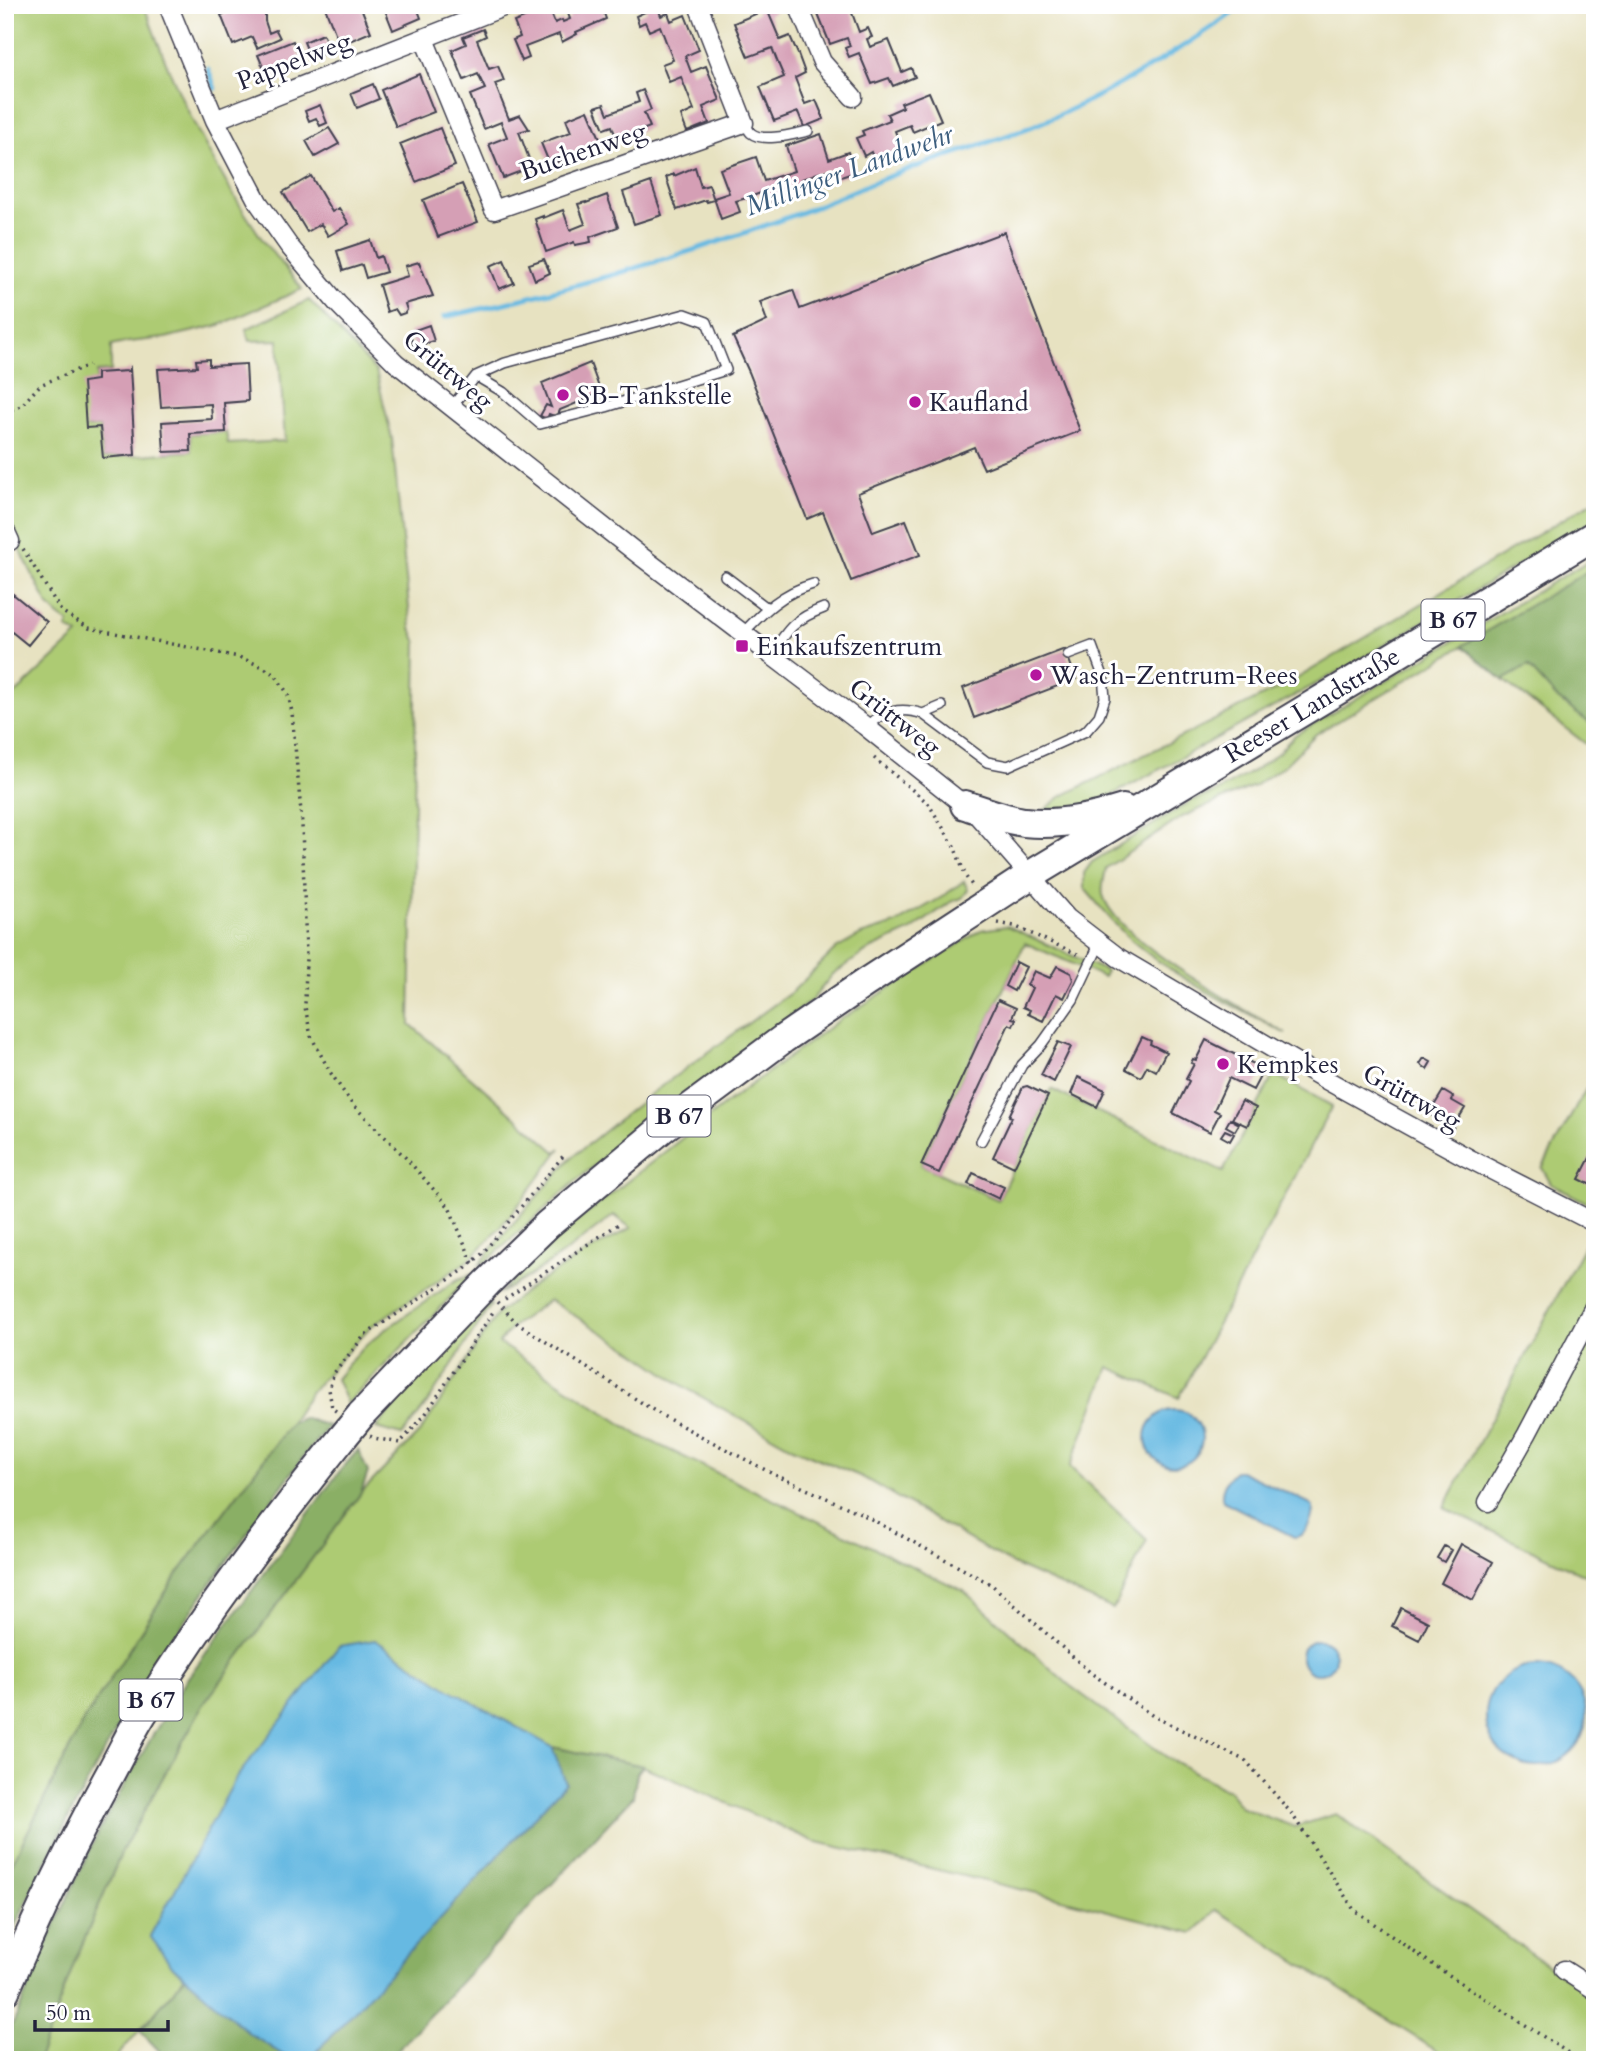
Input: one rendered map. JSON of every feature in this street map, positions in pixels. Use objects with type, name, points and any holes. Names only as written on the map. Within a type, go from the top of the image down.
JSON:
[{"type":"main road","name":"Reeser Landstraße","points":[[1029,876],[1595,535]]},
{"type":"main road","name":"B 67","points":[[965,806],[1023,822],[1055,824],[1101,816],[1162,795]]},
{"type":"main road","name":"B 67","points":[[5,1991],[86,1817],[146,1708],[274,1522],[361,1415],[487,1283],[547,1225],[597,1182],[714,1089],[783,1039],[1029,876]]},
{"type":"street","name":"Grüttweg","points":[[168,5],[215,120],[258,202],[289,246],[337,303],[396,363],[978,816],[1067,918],[1119,958],[1321,1077],[1468,1158],[1595,1223]]},
{"type":"street","name":"Pappelweg","points":[[215,120],[508,5]]},
{"type":"street","points":[[698,5],[744,123]]},
{"type":"street","points":[[798,5],[822,62],[853,97]]},
{"type":"street","name":"Buchenweg","points":[[424,39],[494,210],[744,123]]},
{"type":"street","points":[[1489,1502],[1595,1305]]},
{"type":"street","points":[[1564,1970],[1595,1990]]},
{"type":"lane","points":[[744,123],[752,134],[762,137],[808,131]]},
{"type":"lane","points":[[451,408],[476,376],[505,363],[685,314],[707,322],[726,370],[540,424],[503,392],[476,376]]},
{"type":"lane","points":[[725,576],[767,608]]},
{"type":"lane","points":[[743,634],[767,608],[797,589],[813,584]]},
{"type":"lane","points":[[771,655],[787,630],[797,621],[806,614],[824,608]]},
{"type":"lane","points":[[865,726],[892,710],[911,710],[923,714],[987,762],[1008,766],[1086,731],[1099,716],[1105,698],[1103,676],[1092,646],[1068,655]]},
{"type":"lane","points":[[923,714],[942,706]]},
{"type":"lane","points":[[981,1142],[1022,1065],[1041,1045],[1073,1000],[1100,943]]},
{"type":"path","points":[[5,412],[21,406],[40,385],[89,365]]},
{"type":"path","points":[[11,538],[61,611],[89,628],[239,657],[276,676],[288,694],[302,824],[305,1007],[310,1036],[352,1104],[406,1158],[449,1207],[471,1263],[498,1303],[518,1324],[661,1415],[773,1474],[860,1513],[992,1585],[1091,1673],[1153,1716],[1246,1761],[1292,1814],[1354,1910],[1579,2060]]},
{"type":"green space","points":[[5,5],[144,5],[181,96],[210,155],[262,239],[302,289],[220,325],[165,338],[111,346],[111,371],[97,372],[87,428],[100,427],[103,458],[191,451],[190,434],[226,432],[228,444],[285,441],[278,340],[250,341],[246,329],[309,300],[376,371],[392,439],[411,628],[417,643],[410,1024],[556,1152],[561,1148],[480,1249],[466,1262],[370,1327],[311,1391],[291,1423],[174,1579],[83,1722],[5,1877],[5,688],[13,696],[78,635],[67,628],[69,623],[48,605],[5,520]]},
{"type":"green space","points":[[1595,500],[1595,519],[1351,665],[1094,805],[1038,816],[1060,797],[1291,682]]},
{"type":"green space","points":[[1595,557],[1595,567],[1316,734],[1285,765],[1254,786],[1184,816],[1106,868],[1103,895],[1113,913],[1131,932],[1183,972],[1286,1034],[1208,992],[1152,957],[1122,931],[1084,888],[1084,873],[1092,862],[1193,800],[1214,793],[1257,769],[1295,735]]},
{"type":"green space","points":[[1595,567],[1595,727],[1558,699],[1528,666],[1503,680],[1462,646]]},
{"type":"green space","points":[[1528,665],[1558,699],[1595,727],[1595,751],[1503,680]]},
{"type":"green space","points":[[964,881],[968,890],[962,898],[951,902],[910,931],[872,948],[833,974],[811,1001],[666,1108],[578,1179],[485,1263],[480,1264],[571,1158],[652,1093],[793,991],[836,949],[861,935],[895,924]]},
{"type":"green space","points":[[1007,926],[1106,971],[1103,977],[1025,943],[921,1165],[998,1200],[1051,1089],[1223,1172],[1274,1074],[1332,1106],[1179,1398],[1109,1367],[1070,1467],[1147,1540],[1113,1609],[1012,1564],[862,1477],[793,1448],[686,1388],[636,1353],[549,1300],[513,1326],[499,1343],[640,1436],[964,1591],[1069,1685],[1168,1758],[1229,1791],[1242,1808],[1295,1827],[1336,1814],[1561,1975],[1595,1996],[1595,2060],[1451,2060],[1216,1910],[1193,1933],[1054,1897],[813,1841],[643,1766],[552,1747],[451,1690],[375,1640],[173,1967],[185,1977],[114,2060],[38,2060],[75,1961],[123,1849],[203,1705],[361,1493],[420,1432],[498,1313],[531,1287],[631,1228],[614,1215],[543,1267],[498,1294],[572,1225],[737,1095],[838,1021],[981,930]]},
{"type":"green space","points":[[1595,1073],[1595,1207],[1551,1184],[1542,1168]]},
{"type":"green space","points":[[1585,1244],[1595,1249],[1595,1580],[1444,1508]]},
{"type":"green space","points":[[473,1274],[347,1404],[336,1379],[359,1351],[458,1279]]},
{"type":"green space","points":[[488,1304],[491,1305],[426,1405],[402,1435],[376,1428],[422,1373]]},
{"type":"green space","points":[[303,1418],[329,1426],[239,1544],[149,1676],[80,1797],[5,1946],[5,1877],[83,1722],[174,1579],[291,1423]]},
{"type":"green space","points":[[358,1450],[368,1472],[361,1493],[203,1705],[123,1849],[75,1961],[38,2060],[5,2060],[5,2043],[52,1932],[99,1830],[150,1740],[184,1683]]},
{"type":"green space","points":[[552,1747],[643,1766],[637,1773],[633,1797],[388,2060],[309,2060],[566,1783]]},
{"type":"green space","points":[[185,1977],[250,2034],[291,2060],[168,2060],[140,2031]]},
{"type":"water","points":[[1174,1410],[1185,1412],[1194,1418],[1200,1427],[1200,1449],[1194,1458],[1185,1464],[1174,1466],[1163,1464],[1154,1458],[1148,1449],[1146,1438],[1148,1427],[1154,1418],[1163,1412]]},
{"type":"water","points":[[1235,1471],[1309,1503],[1313,1511],[1306,1530],[1294,1537],[1223,1501],[1224,1484]]},
{"type":"water","points":[[375,1640],[451,1690],[552,1747],[566,1783],[309,2060],[291,2060],[250,2034],[173,1967],[150,1936],[236,1778],[339,1646]]},
{"type":"water","points":[[1318,1640],[1330,1645],[1335,1657],[1330,1669],[1318,1674],[1306,1669],[1301,1657],[1306,1645]]},
{"type":"water","points":[[1536,1666],[1555,1670],[1571,1681],[1582,1697],[1586,1716],[1582,1735],[1571,1751],[1555,1762],[1536,1766],[1517,1762],[1501,1751],[1490,1735],[1486,1716],[1490,1697],[1501,1681],[1517,1670]]},
{"type":"building","points":[[245,5],[258,5],[265,14],[269,33],[276,30],[280,38],[257,48],[252,37],[233,45],[221,15]]},
{"type":"building","points":[[324,5],[360,5],[371,32],[340,45]]},
{"type":"building","points":[[383,5],[416,5],[421,18],[393,30]]},
{"type":"building","points":[[565,5],[601,5],[606,19],[576,32],[577,34],[562,42],[559,34],[525,47],[529,58],[522,61],[513,40],[520,37],[514,22],[549,8],[555,23],[562,20],[563,22],[570,19]]},
{"type":"building","points":[[644,5],[664,5],[658,8],[661,16],[668,13],[671,21],[685,15],[699,50],[685,56],[691,72],[706,66],[720,100],[703,107],[709,123],[687,132],[681,116],[694,110],[681,77],[669,82],[662,64],[673,60],[660,26],[649,31],[645,22],[639,25],[636,16],[647,11]]},
{"type":"building","points":[[755,5],[778,5],[780,9],[769,14],[780,40],[790,36],[798,54],[805,73],[795,78],[805,104],[816,100],[824,119],[804,127],[798,112],[774,121],[760,87],[784,77],[772,48],[748,57],[734,23],[758,13]]},
{"type":"building","points":[[833,5],[849,5],[859,32],[868,28],[872,37],[867,39],[870,47],[889,40],[902,72],[911,68],[915,77],[893,86],[889,78],[872,84],[859,53],[849,57],[845,48],[850,46],[847,38],[830,44],[817,12]]},
{"type":"building","points":[[483,29],[486,36],[477,40],[489,69],[498,66],[501,73],[504,81],[495,84],[509,119],[520,115],[529,129],[519,132],[532,167],[503,178],[489,144],[507,137],[501,122],[484,129],[470,95],[485,89],[478,74],[464,80],[452,50],[466,44],[463,37]]},
{"type":"building","points":[[323,34],[331,51],[311,59],[304,42]]},
{"type":"building","points":[[293,41],[303,65],[268,79],[258,55]]},
{"type":"building","points":[[419,74],[434,112],[396,127],[381,90]]},
{"type":"building","points":[[373,84],[379,99],[357,108],[351,93]]},
{"type":"building","points":[[643,90],[651,110],[644,113],[650,127],[617,140],[612,126],[604,129],[595,107],[604,104],[608,114],[639,102],[636,93]]},
{"type":"building","points":[[929,92],[941,120],[913,132],[910,125],[895,131],[902,149],[874,160],[871,152],[864,156],[856,138],[864,135],[862,131],[890,120],[887,114],[903,107],[901,103]]},
{"type":"building","points":[[320,105],[327,123],[320,126],[316,118],[309,121],[305,111]]},
{"type":"building","points":[[588,110],[602,143],[550,165],[541,143],[571,132],[566,119]]},
{"type":"building","points":[[329,128],[339,144],[315,157],[306,141]]},
{"type":"building","points":[[440,128],[455,166],[416,182],[400,144]]},
{"type":"building","points":[[821,134],[829,159],[848,152],[856,172],[832,180],[828,170],[815,174],[802,179],[805,190],[767,203],[763,192],[736,201],[740,212],[721,219],[714,198],[729,193],[720,169],[756,157],[764,181],[794,171],[786,146]]},
{"type":"building","points":[[695,167],[701,187],[709,185],[714,200],[677,210],[666,177]]},
{"type":"building","points":[[311,176],[332,212],[339,208],[349,224],[328,236],[321,224],[307,232],[283,192]]},
{"type":"building","points":[[651,182],[662,215],[634,224],[623,192]]},
{"type":"building","points":[[462,184],[478,222],[438,237],[423,200]]},
{"type":"building","points":[[607,195],[618,227],[590,237],[591,242],[575,245],[574,242],[546,252],[535,219],[563,210],[570,230],[585,224],[578,204]]},
{"type":"building","name":"Kaufland","points":[[1004,232],[1080,431],[984,469],[974,447],[858,493],[873,532],[906,520],[920,555],[851,581],[823,512],[807,519],[733,337],[767,321],[760,302],[793,290],[800,309]]},
{"type":"building","points":[[370,240],[376,258],[381,256],[386,272],[366,278],[362,265],[343,271],[337,251]]},
{"type":"building","points":[[544,259],[550,273],[535,280],[529,264]]},
{"type":"building","points":[[504,260],[514,283],[499,289],[490,266]]},
{"type":"building","points":[[419,262],[433,296],[405,304],[405,313],[399,315],[395,309],[387,312],[379,285],[408,276],[405,266]]},
{"type":"building","points":[[429,325],[434,341],[414,347],[409,332]]},
{"type":"building","points":[[209,359],[209,366],[246,364],[248,401],[224,403],[226,432],[190,434],[191,451],[164,452],[162,422],[212,419],[211,404],[161,407],[158,369],[197,367],[196,360]]},
{"type":"building","points":[[590,363],[601,393],[560,410],[557,417],[549,414],[547,419],[540,416],[546,405],[551,407],[542,383]]},
{"type":"building","points":[[130,368],[135,455],[103,458],[100,427],[86,428],[83,382],[97,380],[97,373],[128,371]]},
{"type":"building","points":[[13,594],[47,622],[28,645],[7,628],[5,630],[5,603]]},
{"type":"building","name":"Wasch-Zentrum-Rees","points":[[1065,649],[1076,679],[974,718],[963,688]]},
{"type":"building","points":[[1016,962],[1026,967],[1014,991],[1005,986]]},
{"type":"building","points":[[1057,966],[1071,973],[1073,980],[1064,998],[1056,994],[1043,1021],[1028,1014],[1030,1010],[1023,1007],[1032,988],[1027,985],[1034,971],[1050,978]]},
{"type":"building","points":[[998,1000],[1016,1008],[1012,1018],[1016,1019],[1013,1026],[1009,1024],[939,1173],[921,1165]]},
{"type":"building","points":[[1142,1037],[1166,1052],[1156,1071],[1147,1066],[1141,1077],[1126,1069]]},
{"type":"building","points":[[1206,1040],[1264,1069],[1253,1090],[1229,1078],[1214,1110],[1220,1113],[1210,1132],[1173,1113],[1189,1081],[1186,1079],[1194,1064],[1191,1063],[1193,1059],[1196,1060]]},
{"type":"building","points":[[1058,1042],[1071,1047],[1054,1082],[1041,1075]]},
{"type":"building","points":[[1424,1058],[1431,1062],[1427,1069],[1420,1064]]},
{"type":"building","points":[[1078,1077],[1105,1090],[1097,1107],[1071,1094]]},
{"type":"building","points":[[1027,1086],[1048,1096],[1014,1167],[993,1157],[1012,1117],[1009,1116],[1023,1087]]},
{"type":"building","points":[[1443,1091],[1453,1097],[1451,1100],[1465,1108],[1453,1128],[1429,1114]]},
{"type":"building","points":[[1242,1101],[1256,1108],[1247,1126],[1232,1119]]},
{"type":"building","points":[[1230,1119],[1239,1124],[1235,1131],[1226,1126]]},
{"type":"building","points":[[1225,1130],[1234,1134],[1230,1141],[1221,1136]]},
{"type":"building","points":[[1595,1148],[1595,1187],[1579,1179]]},
{"type":"building","points":[[973,1173],[1004,1187],[999,1199],[968,1184]]},
{"type":"building","points":[[1461,1544],[1493,1562],[1473,1600],[1441,1583]]},
{"type":"building","points":[[1444,1546],[1451,1550],[1444,1562],[1437,1558]]},
{"type":"building","points":[[1401,1608],[1428,1622],[1419,1640],[1392,1626]]},
{"type":"building","points":[[1595,1938],[1595,1954],[1588,1951]]},
{"type":"waterway","points":[[183,5],[185,9]]},
{"type":"waterway","name":"Millinger Landwehr","points":[[444,317],[536,296],[672,257],[761,227],[893,175],[1033,126],[1142,72],[1244,5]]},
{"type":"waterway","points":[[208,69],[215,89]]},
{"type":"place","name":"SB-Tankstelle","points":[[563,395]]},
{"type":"place","name":"Kaufland","points":[[915,402]]},
{"type":"place","name":"Einkaufszentrum","points":[[742,646]]},
{"type":"place","name":"Wasch-Zentrum-Rees","points":[[1036,675]]},
{"type":"place","name":"Kempkes","points":[[1223,1064]]}]
